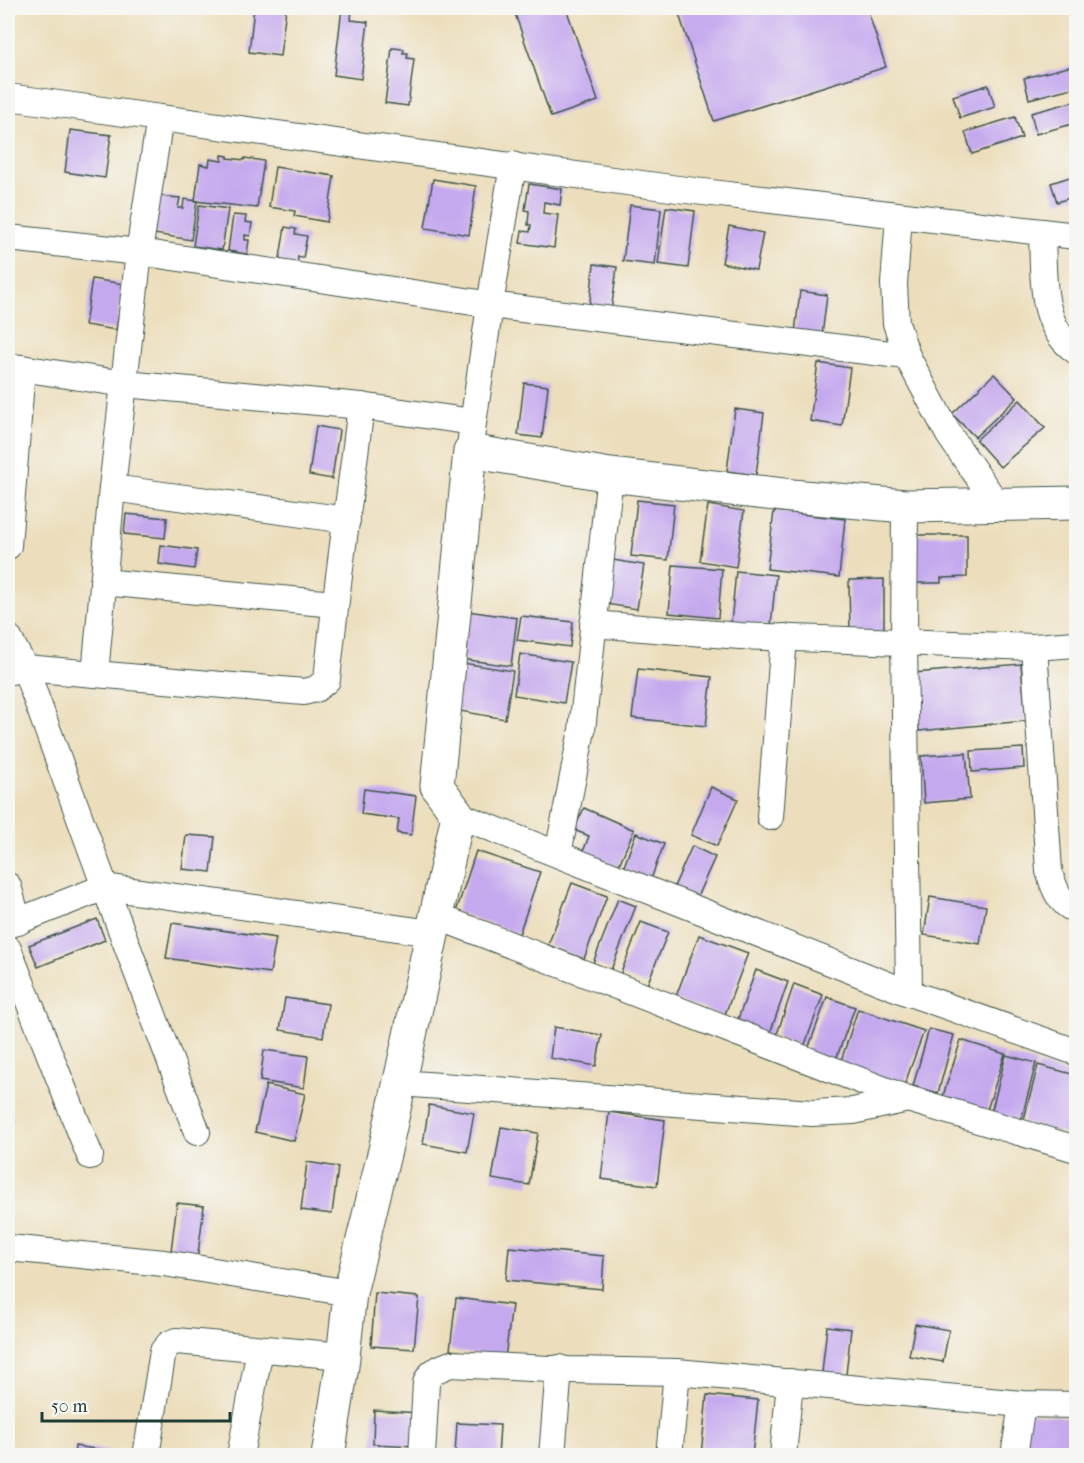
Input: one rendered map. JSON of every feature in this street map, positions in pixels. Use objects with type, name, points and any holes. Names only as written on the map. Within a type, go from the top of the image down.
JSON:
[{"type":"street","points":[[8,97],[678,189],[1077,236]]},
{"type":"street","points":[[94,674],[111,488],[139,252],[160,118]]},
{"type":"street","points":[[513,165],[472,436],[437,786],[458,814],[909,993],[1077,1052]]},
{"type":"street","points":[[899,216],[895,294],[896,323],[907,356],[949,435],[997,504]]},
{"type":"street","points":[[1042,232],[1045,303],[1054,328],[1077,351]]},
{"type":"street","points":[[8,238],[139,252],[490,305],[907,356]]},
{"type":"street","points":[[8,546],[15,367],[125,384],[362,406],[610,475],[792,496],[905,506],[1077,503]]},
{"type":"street","points":[[16,670],[94,674],[304,692],[316,689],[327,680],[334,604],[362,406]]},
{"type":"street","points":[[558,854],[582,730],[610,475]]},
{"type":"street","points":[[111,488],[347,520]]},
{"type":"street","points":[[905,506],[904,642],[909,993]]},
{"type":"street","points":[[103,582],[334,604]]},
{"type":"street","points":[[593,624],[784,637],[904,642],[1034,647],[1077,644]]},
{"type":"street","points":[[8,637],[16,670],[105,887],[197,1132]]},
{"type":"street","points":[[770,817],[784,637]]},
{"type":"street","points":[[1034,647],[1049,871],[1056,894],[1070,908],[1077,910]]},
{"type":"street","points":[[328,1455],[350,1293],[458,814]]},
{"type":"street","points":[[8,886],[13,923],[105,887],[434,925],[908,1099],[1077,1149]]},
{"type":"street","points":[[8,949],[90,1156]]},
{"type":"street","points":[[399,1083],[812,1113],[853,1111],[908,1099]]},
{"type":"street","points":[[8,1248],[164,1263],[350,1293]]},
{"type":"street","points":[[146,1455],[163,1351],[170,1344],[176,1341],[343,1356]]},
{"type":"street","points":[[240,1455],[260,1349]]},
{"type":"street","points":[[422,1455],[426,1383],[429,1376],[439,1368],[451,1364],[677,1372],[1022,1404],[1077,1405]]},
{"type":"street","points":[[552,1455],[560,1368]]},
{"type":"street","points":[[669,1455],[677,1372]]},
{"type":"street","points":[[783,1455],[790,1382]]},
{"type":"street","points":[[1014,1455],[1022,1404]]},
{"type":"building","points":[[254,8],[286,8],[280,56],[249,52]]},
{"type":"building","points":[[342,8],[352,8],[351,20],[368,22],[361,79],[334,75]]},
{"type":"building","points":[[513,8],[566,8],[598,101],[551,117]]},
{"type":"building","points":[[677,8],[867,8],[886,67],[714,121]]},
{"type":"building","points":[[392,48],[404,49],[403,53],[408,53],[407,58],[414,59],[408,106],[385,103]]},
{"type":"building","points":[[1076,65],[1076,87],[1029,99],[1024,78]]},
{"type":"building","points":[[988,85],[995,107],[960,118],[953,96]]},
{"type":"building","points":[[1076,101],[1076,123],[1036,134],[1031,113]]},
{"type":"building","points":[[1015,117],[1022,138],[972,154],[965,132]]},
{"type":"building","points":[[70,130],[111,135],[105,178],[65,172]]},
{"type":"building","points":[[222,155],[228,158],[264,161],[257,208],[195,201],[200,164],[209,166],[210,159],[222,161]]},
{"type":"building","points":[[275,167],[334,176],[327,222],[294,216],[295,211],[269,207]]},
{"type":"building","points":[[1076,175],[1076,196],[1057,202],[1051,183]]},
{"type":"building","points":[[433,179],[476,186],[469,235],[425,228]]},
{"type":"building","points":[[8,182],[13,183],[9,221],[8,221]]},
{"type":"building","points":[[529,184],[562,189],[560,205],[544,202],[543,213],[558,215],[554,248],[520,243],[522,231],[530,232],[529,211],[525,210]]},
{"type":"building","points":[[160,196],[180,198],[178,208],[183,208],[184,199],[197,201],[191,240],[154,234]]},
{"type":"building","points":[[199,205],[228,209],[222,250],[193,246]]},
{"type":"building","points":[[630,205],[661,209],[655,265],[623,261]]},
{"type":"building","points":[[666,207],[695,211],[688,268],[658,264]]},
{"type":"building","points":[[233,215],[246,216],[245,222],[252,223],[250,236],[245,235],[245,240],[249,240],[247,254],[228,251]]},
{"type":"building","points":[[729,226],[763,233],[756,270],[722,263]]},
{"type":"building","points":[[285,227],[296,229],[295,234],[307,236],[303,258],[298,257],[297,267],[279,264]]},
{"type":"building","points":[[594,264],[617,267],[611,312],[589,310]]},
{"type":"building","points":[[92,279],[124,284],[116,330],[85,325]]},
{"type":"building","points":[[800,291],[827,295],[821,344],[794,341]]},
{"type":"building","points":[[818,363],[850,368],[842,426],[810,421]]},
{"type":"building","points":[[994,374],[1017,398],[975,437],[952,414]]},
{"type":"building","points":[[524,383],[548,386],[542,438],[518,435]]},
{"type":"building","points":[[1020,400],[1045,428],[1000,467],[976,440]]},
{"type":"building","points":[[735,409],[764,413],[756,475],[727,471]]},
{"type":"building","points":[[316,426],[339,430],[332,479],[309,475]]},
{"type":"building","points":[[637,500],[674,504],[668,560],[631,556]]},
{"type":"building","points":[[708,505],[744,511],[736,567],[700,561]]},
{"type":"building","points":[[774,511],[845,519],[839,577],[767,569]]},
{"type":"building","points":[[126,514],[167,518],[165,538],[124,534]]},
{"type":"building","points":[[916,535],[967,535],[967,577],[941,578],[941,583],[916,583]]},
{"type":"building","points":[[161,545],[197,550],[194,569],[159,564]]},
{"type":"building","points":[[613,560],[644,565],[637,609],[606,604]]},
{"type":"building","points":[[673,565],[722,569],[718,618],[669,613]]},
{"type":"building","points":[[736,571],[776,575],[771,626],[731,623]]},
{"type":"building","points":[[884,579],[884,633],[850,633],[849,580]]},
{"type":"building","points":[[460,610],[517,618],[511,666],[454,658]]},
{"type":"building","points":[[521,616],[573,622],[570,647],[517,640]]},
{"type":"building","points":[[520,654],[571,662],[564,703],[514,695]]},
{"type":"building","points":[[463,663],[513,671],[505,719],[454,710]]},
{"type":"building","points":[[1021,664],[1026,721],[919,731],[914,673]]},
{"type":"building","points":[[638,669],[712,677],[706,726],[632,718]]},
{"type":"building","points":[[1023,748],[1024,768],[972,772],[971,751]]},
{"type":"building","points":[[966,753],[970,799],[924,803],[921,756]]},
{"type":"building","points":[[711,787],[738,799],[717,846],[691,835]]},
{"type":"building","points":[[364,789],[416,796],[411,835],[397,833],[399,819],[361,814]]},
{"type":"building","points":[[584,808],[634,830],[618,867],[583,852],[589,836],[574,830]]},
{"type":"building","points":[[636,833],[664,844],[651,879],[623,869]]},
{"type":"building","points":[[186,835],[215,837],[211,872],[182,869]]},
{"type":"building","points":[[692,846],[715,857],[696,899],[673,889]]},
{"type":"building","points":[[476,851],[540,872],[519,934],[456,912]]},
{"type":"building","points":[[572,883],[607,896],[584,959],[548,945]]},
{"type":"building","points":[[930,897],[986,906],[980,944],[924,935]]},
{"type":"building","points":[[618,899],[636,906],[611,970],[593,963]]},
{"type":"building","points":[[97,919],[105,940],[38,967],[29,945]]},
{"type":"building","points":[[641,922],[668,932],[647,985],[620,975]]},
{"type":"building","points":[[172,923],[276,938],[270,973],[166,958]]},
{"type":"building","points":[[699,935],[748,953],[724,1017],[675,999]]},
{"type":"building","points":[[756,970],[788,982],[768,1039],[735,1027]]},
{"type":"building","points":[[794,984],[823,995],[804,1047],[776,1037]]},
{"type":"building","points":[[827,997],[855,1007],[835,1062],[807,1052]]},
{"type":"building","points":[[285,998],[328,1004],[323,1037],[280,1030]]},
{"type":"building","points":[[858,1009],[924,1031],[904,1086],[840,1064]]},
{"type":"building","points":[[554,1027],[602,1035],[596,1066],[550,1058]]},
{"type":"building","points":[[929,1029],[954,1035],[938,1093],[913,1086]]},
{"type":"building","points":[[961,1040],[1005,1054],[986,1113],[942,1099]]},
{"type":"building","points":[[264,1050],[308,1056],[304,1088],[260,1081]]},
{"type":"building","points":[[1006,1055],[1036,1063],[1021,1121],[991,1113]]},
{"type":"building","points":[[1038,1065],[1076,1075],[1076,1137],[1023,1123]]},
{"type":"building","points":[[266,1085],[305,1094],[294,1141],[255,1132]]},
{"type":"building","points":[[8,1105],[14,1120],[8,1123]]},
{"type":"building","points":[[429,1105],[474,1113],[467,1152],[423,1144]]},
{"type":"building","points":[[609,1112],[665,1120],[657,1186],[601,1179]]},
{"type":"building","points":[[501,1127],[538,1133],[529,1185],[492,1179]]},
{"type":"building","points":[[307,1162],[338,1167],[332,1214],[301,1210]]},
{"type":"building","points":[[177,1203],[204,1206],[197,1262],[170,1259]]},
{"type":"building","points":[[509,1247],[604,1256],[602,1289],[506,1280]]},
{"type":"building","points":[[375,1293],[419,1297],[414,1349],[371,1346]]},
{"type":"building","points":[[456,1298],[512,1305],[505,1358],[450,1350]]},
{"type":"building","points":[[915,1324],[949,1330],[943,1362],[909,1356]]},
{"type":"building","points":[[827,1326],[851,1329],[845,1384],[821,1382]]},
{"type":"building","points":[[707,1395],[758,1400],[752,1456],[701,1455]]},
{"type":"building","points":[[374,1410],[419,1413],[417,1446],[373,1444]]},
{"type":"building","points":[[1026,1413],[1076,1418],[1076,1456],[1021,1456]]},
{"type":"building","points":[[457,1423],[500,1425],[498,1456],[455,1454]]},
{"type":"building","points":[[75,1446],[115,1452],[115,1456],[74,1456]]}]
